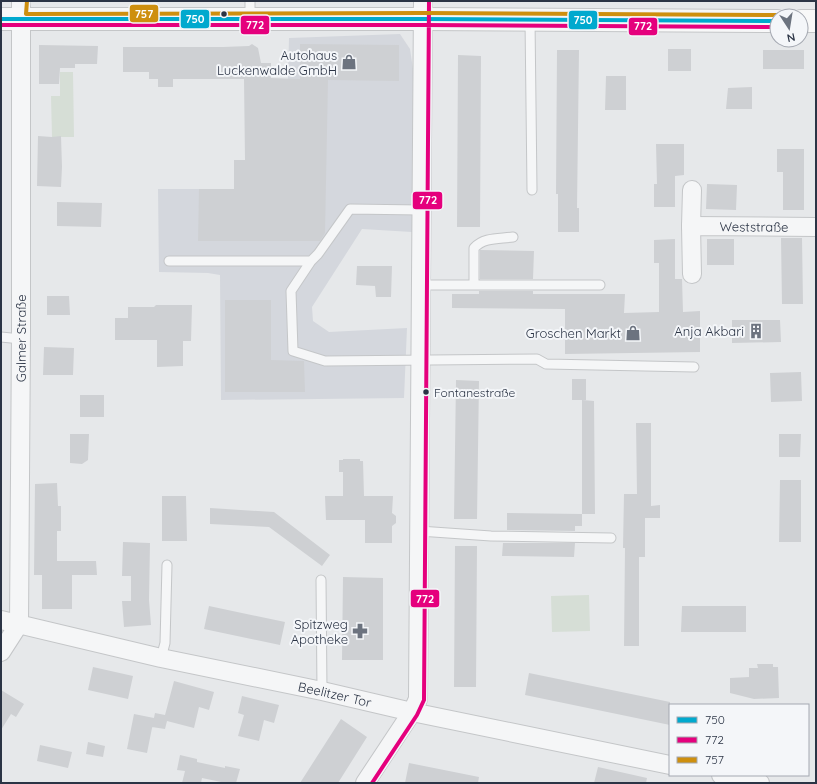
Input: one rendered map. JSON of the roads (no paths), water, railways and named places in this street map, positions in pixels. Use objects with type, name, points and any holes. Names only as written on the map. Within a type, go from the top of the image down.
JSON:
[{"type":"street","points":[[14,13],[250,10],[423,10],[530,20],[769,21]]},
{"type":"street","points":[[365,783],[412,712],[418,699],[423,10]]},
{"type":"street","name":"Galmer Straße","points":[[14,13],[21,339],[19,624]]},
{"type":"street","points":[[692,190],[692,274]]},
{"type":"street","name":"Weststraße","points":[[691,226],[816,227]]},
{"type":"street","name":"Beelitzer Tor","points":[[1,620],[161,658],[322,691],[412,712],[669,765]]},
{"type":"street","points":[[1,652],[19,624]]},
{"type":"street","points":[[726,776],[760,783]]},
{"type":"lane","points":[[530,20],[532,190]]},
{"type":"lane","points":[[421,210],[350,210],[318,254],[311,261],[291,291],[293,351],[325,361],[537,359],[546,364],[694,367]]},
{"type":"lane","points":[[474,285],[474,248],[484,240],[513,237]]},
{"type":"lane","points":[[169,261],[311,261]]},
{"type":"lane","points":[[421,285],[600,285]]},
{"type":"lane","points":[[1,336],[21,339]]},
{"type":"lane","points":[[419,531],[491,536],[611,538]]},
{"type":"lane","points":[[161,658],[165,643],[167,565]]},
{"type":"lane","points":[[321,580],[322,691]]},
{"type":"place","name":"Autohaus Luckenwalde GmbH","points":[[349,62]]},
{"type":"place","name":"Anja Akbari","points":[[756,331]]},
{"type":"place","name":"Groschen Markt","points":[[633,333]]},
{"type":"place","name":"Fontanestraße","points":[[426,392]]},
{"type":"place","name":"Spitzweg Apotheke","points":[[360,631]]}]
